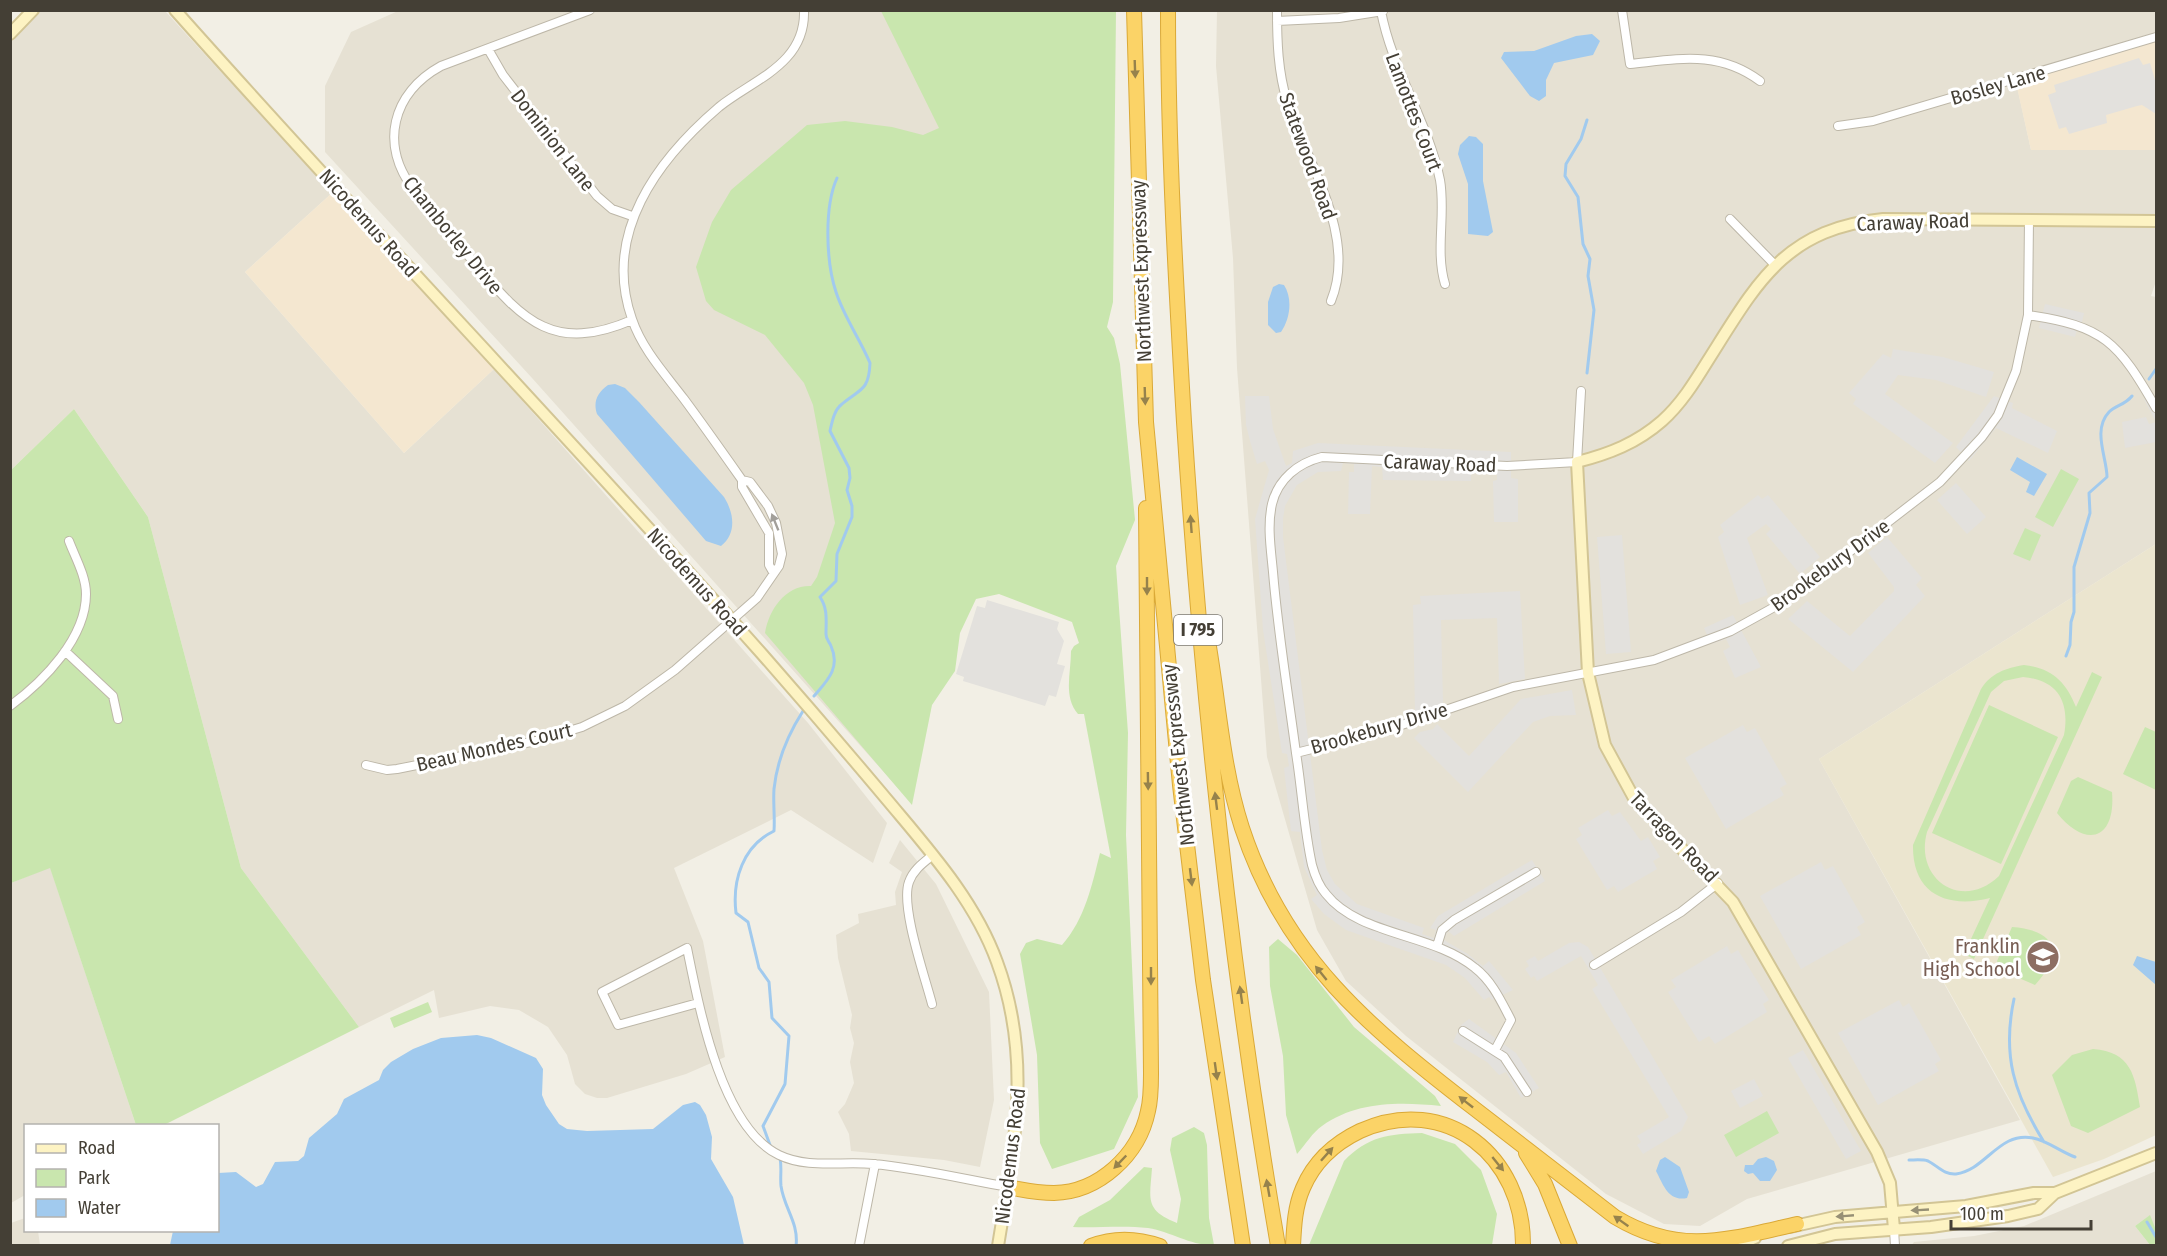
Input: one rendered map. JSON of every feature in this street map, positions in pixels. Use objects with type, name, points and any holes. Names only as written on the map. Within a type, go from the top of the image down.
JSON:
[{"type":"highway","name":"Northwest Expressway","points":[[1134,10],[1146,422],[1180,785],[1206,1003],[1243,1245]]},
{"type":"highway","name":"Northwest Expressway","points":[[1168,10],[1173,226],[1193,560],[1223,864],[1278,1245]]},
{"type":"highway","points":[[1008,1187],[1056,1193],[1087,1186],[1102,1178],[1133,1148],[1148,1113],[1151,1074],[1146,422]]},
{"type":"highway","points":[[1193,560],[1231,789],[1254,860],[1275,903],[1316,967],[1362,1017],[1397,1048],[1632,1229],[1660,1241],[1700,1245],[1797,1224]]},
{"type":"highway","points":[[1293,1245],[1298,1204],[1304,1187],[1333,1146],[1370,1127],[1402,1120],[1437,1123],[1454,1129],[1482,1147],[1495,1160],[1515,1192],[1522,1213],[1523,1245]]},
{"type":"highway","points":[[1519,1143],[1545,1184],[1570,1245]]},
{"type":"highway","points":[[1091,1245],[1132,1239],[1160,1245]]},
{"type":"street","points":[[10,34],[33,10]]},
{"type":"street","name":"Nicodemus Road","points":[[175,10],[733,621],[933,855],[985,934],[1000,969],[1013,1017],[1020,1094],[998,1245]]},
{"type":"street","name":"Chamborley Drive","points":[[590,10],[441,66],[420,79],[400,109],[395,129],[395,155],[405,178],[503,298],[526,319],[552,330],[584,334],[601,332],[632,320]]},
{"type":"street","points":[[773,572],[768,565],[769,533],[742,487],[742,480],[655,361],[632,320],[624,288],[623,268],[624,250],[632,216],[652,179],[719,108],[783,65],[801,35],[804,10]]},
{"type":"street","name":"Statewood Road","points":[[1277,10],[1279,60],[1286,100],[1328,207],[1334,229],[1338,273],[1337,287],[1331,301]]},
{"type":"street","points":[[1622,10],[1630,64],[1684,58],[1716,60],[1744,69],[1760,81]]},
{"type":"street","points":[[1277,21],[1339,18],[1383,11]]},
{"type":"street","name":"Lamottes Court","points":[[1383,11],[1390,48],[1426,135],[1439,179],[1443,219],[1441,272],[1445,284]]},
{"type":"street","name":"Bosley Lane","points":[[1838,126],[1884,118],[2157,37]]},
{"type":"street","name":"Dominion Lane","points":[[488,49],[503,75],[597,196],[612,209],[632,216]]},
{"type":"street","points":[[1730,219],[1775,265]]},
{"type":"street","name":"Caraway Road","points":[[1496,1050],[1511,1020],[1490,982],[1477,969],[1437,946],[1356,917],[1338,907],[1326,894],[1313,867],[1278,628],[1270,535],[1272,504],[1281,482],[1309,460],[1322,457],[1507,466],[1577,462],[1624,447],[1665,419],[1691,386],[1742,306],[1775,265],[1815,237],[1862,221],[2029,219],[2157,221]]},
{"type":"street","name":"Brookebury Drive","points":[[1296,753],[1387,730],[1513,687],[1654,660],[1698,645],[1758,617],[1787,600],[1940,482],[1982,437],[2006,400],[2016,371],[2028,315],[2029,219]]},
{"type":"street","points":[[2028,315],[2085,327],[2105,338],[2122,356],[2157,408]]},
{"type":"street","name":"Tarragon Road","points":[[1581,391],[1577,462],[1588,673],[1599,726],[1624,785],[1646,812],[1718,883],[1752,931],[1877,1152],[1890,1183],[1895,1245]]},
{"type":"street","points":[[733,621],[757,598],[779,566],[782,554],[778,531],[768,506],[750,482],[742,480]]},
{"type":"street","points":[[10,706],[38,683],[65,651],[81,617],[86,592],[84,578],[69,541]]},
{"type":"street","name":"Beau Mondes Court","points":[[366,765],[387,770],[536,741],[582,728],[642,695],[733,621]]},
{"type":"street","points":[[65,651],[113,696],[118,718]]},
{"type":"street","points":[[932,1004],[908,911],[906,892],[913,872],[933,855]]},
{"type":"street","points":[[1437,946],[1442,930],[1454,920],[1536,872]]},
{"type":"street","points":[[1594,965],[1681,912],[1718,883]]},
{"type":"street","points":[[698,1003],[618,1025],[602,992],[687,948],[705,1034],[740,1118],[755,1138],[777,1154],[811,1164],[875,1164],[1008,1187]]},
{"type":"street","points":[[1463,1032],[1496,1050],[1514,1070],[1527,1092]]},
{"type":"street","points":[[1736,1245],[1797,1224],[1966,1206],[2034,1193],[2055,1193],[2157,1154]]},
{"type":"street","points":[[859,1245],[875,1164]]},
{"type":"street","points":[[1788,1245],[1835,1234],[1959,1224],[2008,1216],[2038,1209],[2055,1193]]},
{"type":"shaded area","points":[[39,11],[165,11],[332,193],[245,272],[404,453],[494,369],[808,723],[887,823],[873,863],[791,810],[674,868],[703,941],[725,1057],[686,1074],[607,1098],[597,1098],[585,1094],[575,1084],[567,1055],[548,1027],[519,1010],[490,1006],[439,1018],[434,990],[359,1027],[241,868],[148,517],[74,409],[11,470],[11,40]]},
{"type":"shaded area","points":[[398,11],[994,11],[899,789],[532,378],[325,152],[325,86],[351,32]]},
{"type":"shaded area","points":[[1217,11],[2156,11],[2156,32],[2015,77],[2031,150],[2156,150],[2156,281],[2151,296],[2156,297],[2156,544],[1819,759],[2020,1120],[1747,1199],[1700,1226],[1664,1224],[1606,1194],[1406,1036],[1346,981],[1317,930],[1267,757],[1237,368],[1233,258],[1216,66]]},
{"type":"shaded area","points":[[2156,39],[2156,150],[2031,150],[2016,83]]},
{"type":"shaded area","points":[[2139,58],[2143,65],[2150,63],[2156,83],[2156,114],[2142,105],[2106,115],[2107,123],[2069,134],[2066,127],[2059,129],[2048,95],[2056,92],[2054,85]]},
{"type":"shaded area","points":[[332,193],[494,369],[404,453],[245,272]]},
{"type":"shaded area","points":[[2045,304],[2084,313],[2080,330],[2077,330],[2075,337],[2039,328]]},
{"type":"shaded area","points":[[1893,349],[1943,357],[1994,372],[1986,397],[1936,380],[1898,375],[1885,394],[1953,443],[1935,463],[1853,404],[1856,399],[1849,393],[1883,354],[1891,358]]},
{"type":"shaded area","points":[[1245,396],[1269,396],[1273,429],[1286,466],[1292,463],[1293,451],[1318,443],[1511,452],[1511,478],[1518,479],[1518,522],[1494,522],[1493,481],[1497,480],[1497,474],[1471,473],[1471,481],[1383,480],[1382,467],[1372,466],[1370,514],[1348,514],[1349,472],[1354,472],[1354,464],[1343,463],[1341,471],[1318,472],[1297,485],[1285,506],[1283,519],[1283,537],[1322,850],[1327,870],[1335,884],[1357,904],[1424,928],[1422,934],[1434,938],[1436,930],[1430,928],[1438,916],[1532,860],[1545,881],[1454,936],[1448,931],[1444,940],[1483,966],[1489,961],[1513,990],[1492,1000],[1489,997],[1484,1000],[1465,978],[1446,965],[1346,930],[1324,914],[1311,899],[1317,895],[1304,867],[1300,832],[1291,831],[1284,768],[1289,766],[1287,754],[1282,753],[1263,630],[1255,519],[1269,470],[1265,461],[1257,464],[1246,425]]},
{"type":"shaded area","points":[[1994,396],[2013,403],[2012,408],[2057,431],[2048,453],[1996,428],[1969,461],[1956,447]]},
{"type":"shaded area","points":[[2156,396],[2156,422],[2144,399]]},
{"type":"shaded area","points":[[2146,417],[2149,424],[2156,422],[2156,442],[2125,448],[2122,422]]},
{"type":"shaded area","points":[[1956,483],[1986,517],[1967,534],[1937,500]]},
{"type":"shaded area","points":[[1758,495],[1762,499],[1768,495],[1820,557],[1800,574],[1766,534],[1771,529],[1766,524],[1747,538],[1768,595],[1740,605],[1718,537],[1724,532],[1720,525]]},
{"type":"shaded area","points":[[1622,535],[1631,652],[1606,654],[1597,537]]},
{"type":"shaded area","points":[[1887,537],[1922,578],[1916,585],[1925,596],[1853,672],[1788,619],[1807,601],[1850,636],[1894,591],[1894,587],[1868,553]]},
{"type":"shaded area","name":"Franklin High School","points":[[2156,544],[2156,1135],[2104,1159],[2053,1177],[1819,759]]},
{"type":"shaded area","points":[[1520,591],[1525,679],[1499,684],[1497,618],[1441,620],[1443,703],[1415,715],[1413,605],[1421,604],[1420,596]]},
{"type":"shaded area","points":[[987,600],[1059,622],[1057,629],[1064,641],[1057,664],[1065,666],[1056,697],[1049,695],[1045,706],[963,681],[964,677],[956,674],[977,606],[985,608]]},
{"type":"shaded area","points":[[1733,615],[1761,667],[1735,678],[1723,651],[1730,647],[1726,639],[1711,644],[1704,628]]},
{"type":"shaded area","points":[[1572,690],[1576,715],[1550,716],[1533,722],[1468,792],[1414,738],[1420,732],[1433,729],[1437,724],[1469,756],[1521,699]]},
{"type":"shaded area","points":[[1743,725],[1747,732],[1755,728],[1787,784],[1780,788],[1784,795],[1726,829],[1685,758]]},
{"type":"shaded area","points":[[1608,810],[1612,816],[1620,812],[1641,841],[1648,837],[1660,857],[1653,861],[1657,869],[1618,892],[1614,886],[1607,890],[1576,839],[1582,835],[1578,828]]},
{"type":"shaded area","points":[[900,840],[936,884],[989,992],[994,1100],[980,1167],[944,1160],[851,1151],[849,1134],[838,1112],[845,1104],[854,1083],[850,1062],[854,1043],[850,1028],[852,1015],[838,958],[836,935],[859,923],[858,914],[896,905],[895,892],[902,872],[889,863]]},
{"type":"shaded area","points":[[1821,862],[1825,870],[1833,866],[1865,922],[1857,927],[1861,935],[1801,969],[1760,896]]},
{"type":"shaded area","points":[[50,867],[136,1124],[24,1124],[24,1196],[11,1203],[11,883]]},
{"type":"shaded area","points":[[1579,942],[1588,947],[1688,1117],[1681,1131],[1643,1154],[1637,1145],[1641,1142],[1637,1136],[1669,1117],[1592,989],[1598,985],[1581,956],[1537,981],[1534,976],[1531,978],[1525,969],[1529,966],[1526,961],[1535,956],[1538,961],[1569,943]]},
{"type":"shaded area","points":[[1727,946],[1731,954],[1738,950],[1769,1000],[1763,1004],[1767,1012],[1715,1044],[1709,1036],[1699,1042],[1668,992],[1676,987],[1671,980]]},
{"type":"shaded area","points":[[1899,1000],[1903,1007],[1909,1003],[1941,1060],[1935,1064],[1939,1071],[1878,1105],[1838,1033]]},
{"type":"shaded area","points":[[1469,1019],[1516,1053],[1539,1088],[1521,1098],[1506,1072],[1499,1075],[1487,1062],[1453,1042],[1461,1025]]},
{"type":"shaded area","points":[[1803,1050],[1861,1151],[1846,1159],[1788,1058]]},
{"type":"shaded area","points":[[1754,1079],[1763,1096],[1740,1108],[1731,1091]]},
{"type":"shaded area","points":[[2156,1171],[2156,1230],[2149,1216],[2135,1226],[2150,1245],[1911,1246],[1914,1242],[1974,1236],[2024,1226]]},
{"type":"shaded area","points":[[24,1218],[24,1232],[38,1232],[40,1245],[11,1245],[11,1223]]},
{"type":"green space","points":[[881,11],[1116,11],[1113,302],[1107,327],[1114,338],[1120,364],[1135,520],[1116,566],[1128,733],[1126,835],[1138,1097],[1114,1149],[1052,1169],[1040,1143],[1037,1055],[1020,954],[1026,943],[1037,939],[1062,945],[1082,913],[1100,853],[1111,858],[1084,714],[1078,714],[1073,707],[1069,692],[1071,651],[1079,643],[1072,622],[999,594],[976,599],[960,633],[955,671],[932,705],[912,805],[765,633],[770,615],[780,600],[794,590],[811,586],[817,577],[835,523],[813,405],[804,383],[765,335],[714,310],[706,301],[696,267],[712,222],[731,190],[807,125],[845,121],[892,127],[923,135],[939,128]]},
{"type":"green space","points":[[74,409],[148,517],[241,868],[359,1027],[166,1124],[136,1124],[50,868],[11,883],[11,470]]},
{"type":"green space","points":[[2061,469],[2079,479],[2053,527],[2035,517]]},
{"type":"green space","points":[[2025,528],[2041,535],[2030,561],[2013,554]]},
{"type":"green space","points":[[2024,665],[2043,669],[2057,678],[2068,690],[2076,707],[2092,672],[2102,677],[1974,959],[1964,954],[1990,898],[1960,901],[1946,899],[1935,894],[1919,876],[1914,862],[1913,845],[1981,689],[1994,675]],"holes":[[[2023,677],[2035,679],[2053,688],[2059,695],[2065,712],[2064,735],[1999,876],[1985,886],[1970,891],[1957,890],[1944,885],[1934,876],[1928,864],[1925,849],[1927,832],[1991,692],[2004,681]]]},
{"type":"green space","points":[[1989,705],[2058,737],[2001,864],[1932,833]]},
{"type":"green space","points":[[2145,727],[2156,732],[2156,790],[2123,774]]},
{"type":"green space","points":[[2078,777],[2112,792],[2109,821],[2097,834],[2088,835],[2078,832],[2057,813],[2071,781]]},
{"type":"green space","points":[[2012,927],[2038,933],[2051,945],[2050,962],[2035,985],[2000,970],[1997,961]]},
{"type":"green space","points":[[1278,939],[1297,955],[1354,1027],[1435,1096],[1441,1106],[1379,1105],[1350,1112],[1335,1118],[1319,1129],[1297,1154],[1286,1115],[1283,1056],[1270,986],[1269,947]]},
{"type":"green space","points":[[428,1002],[432,1012],[394,1028],[390,1018]]},
{"type":"green space","points":[[2093,1049],[2116,1055],[2129,1067],[2136,1085],[2140,1107],[2088,1133],[2071,1126],[2052,1075],[2072,1055]]},
{"type":"green space","points":[[1767,1111],[1779,1133],[1736,1157],[1724,1135]]},
{"type":"green space","points":[[1194,1127],[1204,1133],[1207,1145],[1209,1218],[1214,1245],[1189,1241],[1148,1228],[1073,1227],[1079,1217],[1110,1200],[1144,1167],[1152,1168],[1150,1196],[1154,1208],[1166,1218],[1177,1223],[1181,1199],[1170,1150],[1172,1138]]},
{"type":"green space","points":[[1422,1133],[1455,1144],[1481,1170],[1497,1214],[1492,1245],[1309,1245],[1344,1161],[1371,1141],[1399,1134]]},
{"type":"green space","points":[[2150,1215],[2156,1230],[2156,1245],[2150,1245],[2135,1226]]},
{"type":"water","points":[[1592,34],[1600,41],[1593,55],[1554,63],[1546,80],[1546,96],[1539,101],[1530,96],[1501,58],[1504,52],[1534,51],[1576,36]]},
{"type":"water","points":[[1469,136],[1476,137],[1483,144],[1483,181],[1493,232],[1488,236],[1468,234],[1468,184],[1458,154],[1460,145]]},
{"type":"water","points":[[1279,284],[1284,285],[1289,296],[1289,309],[1284,327],[1281,332],[1276,333],[1268,325],[1268,302],[1273,287]]},
{"type":"water","points":[[615,384],[625,388],[639,402],[724,497],[732,516],[732,529],[721,546],[706,541],[597,414],[595,406],[601,391],[608,385]]},
{"type":"water","points":[[2017,457],[2047,474],[2034,496],[2026,492],[2030,482],[2010,470]]},
{"type":"water","points":[[2137,956],[2156,962],[2156,985],[2133,965]]},
{"type":"water","points":[[477,1035],[491,1038],[536,1058],[543,1069],[542,1095],[546,1105],[559,1124],[567,1129],[587,1131],[653,1129],[683,1105],[695,1102],[700,1105],[706,1115],[712,1137],[711,1159],[733,1197],[744,1245],[170,1245],[173,1232],[219,1232],[219,1173],[236,1172],[256,1187],[263,1184],[275,1162],[298,1161],[304,1156],[309,1138],[337,1114],[344,1099],[379,1080],[383,1070],[391,1062],[413,1049],[441,1038]]},
{"type":"water","points":[[1665,1157],[1680,1167],[1689,1192],[1687,1198],[1681,1199],[1671,1195],[1661,1181],[1656,1171],[1660,1160]]},
{"type":"water","points":[[1766,1157],[1774,1161],[1777,1170],[1770,1181],[1760,1181],[1753,1173],[1748,1174],[1744,1171],[1745,1165],[1753,1165],[1758,1159]]},
{"type":"waterway","points":[[1587,120],[1581,139],[1566,164],[1565,176],[1578,197],[1583,244],[1590,259],[1588,276],[1594,310],[1587,373]]},
{"type":"waterway","points":[[814,696],[831,674],[834,661],[834,654],[826,638],[825,610],[820,597],[836,581],[837,554],[852,517],[852,506],[847,490],[850,478],[849,468],[830,431],[837,409],[862,389],[868,380],[870,363],[839,301],[830,266],[828,219],[837,178]]},
{"type":"waterway","points":[[2149,379],[2156,369]]},
{"type":"waterway","points":[[2066,656],[2070,645],[2074,612],[2074,567],[2090,513],[2089,493],[2107,477],[2101,435],[2104,419],[2109,412],[2132,396]]},
{"type":"waterway","points":[[770,1145],[763,1126],[785,1084],[789,1036],[772,1018],[769,982],[759,968],[748,922],[736,913],[735,901],[738,877],[747,855],[763,837],[774,831],[774,789],[780,758],[803,711]]},
{"type":"waterway","points":[[2014,999],[2009,1038],[2013,1074],[2025,1107],[2044,1142]]},
{"type":"waterway","points":[[1909,1160],[1926,1160],[1945,1172],[1956,1174],[1976,1166],[2002,1145],[2021,1137],[2039,1139],[2075,1157]]},
{"type":"waterway","points":[[780,1158],[781,1186],[795,1230],[796,1246]]},
{"type":"waterway","points":[[2147,1222],[2156,1237]]},
{"type":"place","name":"Franklin High School","points":[[2043,957]]}]
